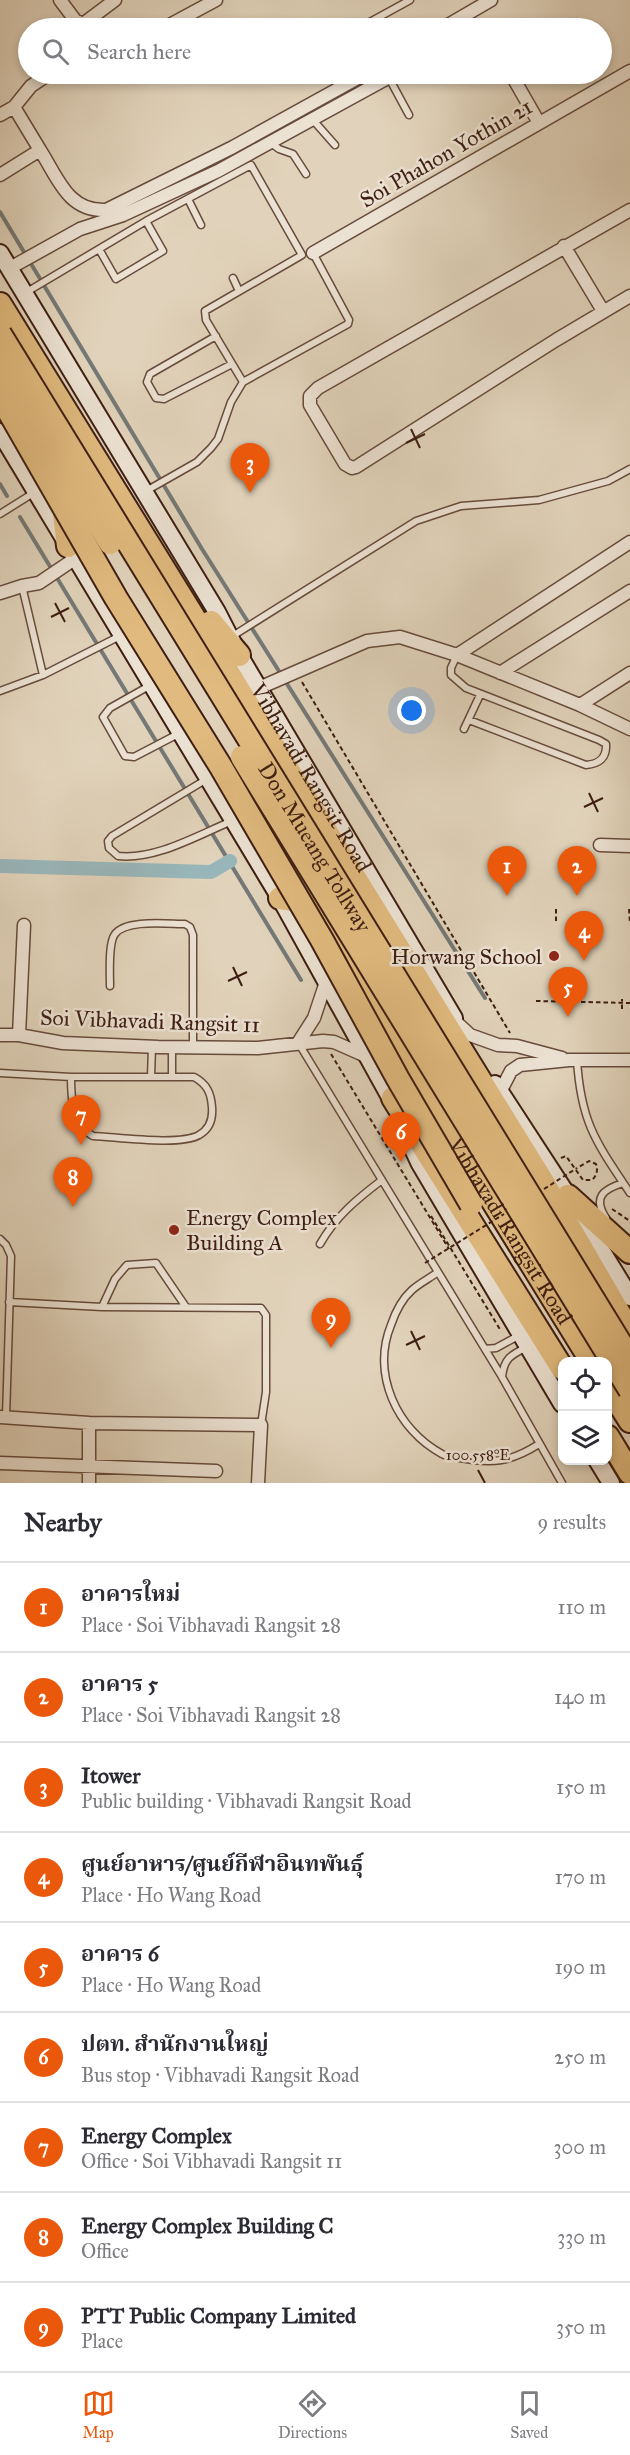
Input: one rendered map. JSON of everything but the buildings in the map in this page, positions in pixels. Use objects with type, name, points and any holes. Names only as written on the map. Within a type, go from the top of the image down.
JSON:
[{"type":"highway","points":[[0,292],[139,499],[201,608],[235,646]]},
{"type":"highway","name":"Vibhavadi Rangsit Road","points":[[0,304],[499,1110],[620,1298],[630,1332]]},
{"type":"highway","name":"Don Mueang Tollway","points":[[0,334],[630,1359]]},
{"type":"highway","name":"Don Mueang Tollway","points":[[0,366],[630,1390]]},
{"type":"highway","points":[[0,395],[110,588],[221,766],[471,1204],[569,1357]]},
{"type":"highway","name":"Vibhavadi Rangsit Road","points":[[0,395],[314,903],[382,1022],[589,1357]]},
{"type":"highway","points":[[62,493],[69,558]]},
{"type":"highway","points":[[280,898],[314,903]]},
{"type":"highway","points":[[393,1098],[558,1362]]},
{"type":"highway","points":[[568,1196],[630,1252]]},
{"type":"highway","points":[[620,1298],[630,1327]]},
{"type":"highway","points":[[612,1392],[630,1420]]},
{"type":"highway","points":[[612,1420],[630,1448]]},
{"type":"highway","points":[[612,1444],[630,1473]]},
{"type":"main road","points":[[0,253],[25,293],[139,499]]},
{"type":"main road","name":"Vibhavadi Rangsit Road","points":[[0,432],[35,492],[69,558],[122,635],[280,898],[393,1098],[420,1164],[558,1397]]},
{"type":"main road","name":"Vibhavadi Rangsit Road","points":[[235,646],[457,1023],[568,1196],[620,1298]]},
{"type":"main road","points":[[600,1465],[611,1483]]},
{"type":"street","points":[[60,0],[74,18]]},
{"type":"street","points":[[91,18],[115,0]]},
{"type":"street","points":[[183,18],[216,0]]},
{"type":"street","points":[[460,18],[491,0]]},
{"type":"street","name":"Soi Phahon Yothin 21","points":[[612,81],[630,71]]},
{"type":"street","points":[[0,115],[14,107],[34,84]]},
{"type":"street","points":[[14,107],[71,199],[86,209],[106,210],[233,147],[347,84]]},
{"type":"street","points":[[10,268],[80,229],[158,200],[219,171],[376,84]]},
{"type":"street","points":[[517,84],[539,123]]},
{"type":"street","name":"Soi Phahon Yothin 21","points":[[308,254],[607,84]]},
{"type":"street","points":[[0,174],[40,150]]},
{"type":"street","points":[[630,210],[314,392],[310,396],[310,405],[345,464],[352,468],[630,296]]},
{"type":"street","points":[[564,246],[603,311]]},
{"type":"street","points":[[458,655],[630,542]]},
{"type":"street","points":[[0,593],[39,583],[69,558]]},
{"type":"street","points":[[500,673],[630,591]]},
{"type":"street","points":[[259,688],[346,649],[386,638],[400,637],[458,655],[580,705],[630,729]]},
{"type":"street","points":[[580,705],[630,673]]},
{"type":"street","points":[[600,845],[630,846]]},
{"type":"street","points":[[19,1035],[24,924]]},
{"type":"street","points":[[298,1043],[314,1018],[326,982]]},
{"type":"street","points":[[457,1023],[470,1035],[485,1041],[498,1045],[517,1046],[573,1060]]},
{"type":"street","name":"Soi Vibhavadi Rangsit 11","points":[[0,1035],[19,1035],[63,1043],[152,1047],[258,1048],[323,1041],[334,1042],[368,1056]]},
{"type":"street","points":[[500,1092],[516,1066],[573,1060],[630,1060]]},
{"type":"street","points":[[3,1418],[89,1423],[261,1425],[258,1483]]},
{"type":"street","points":[[89,1423],[89,1483]]},
{"type":"street","points":[[0,1463],[216,1471]]},
{"type":"lane","points":[[377,18],[410,0]]},
{"type":"lane","points":[[396,84],[409,115]]},
{"type":"lane","points":[[312,119],[335,144]]},
{"type":"lane","points":[[271,142],[279,149],[293,154],[306,174]]},
{"type":"lane","points":[[25,293],[146,221],[251,165],[349,320],[348,324],[243,382],[231,402],[218,439],[211,448],[197,462],[139,499]]},
{"type":"lane","points":[[188,199],[201,225]]},
{"type":"lane","points":[[99,249],[116,279],[163,251],[146,221]]},
{"type":"lane","points":[[243,382],[206,320],[205,310],[308,254]]},
{"type":"lane","points":[[233,278],[239,291]]},
{"type":"lane","points":[[216,336],[150,374],[147,382],[151,391],[159,401],[232,364]]},
{"type":"lane","points":[[235,646],[417,521],[461,506],[539,500],[608,481],[630,469]]},
{"type":"lane","points":[[0,514],[35,492]]},
{"type":"lane","points":[[22,586],[43,675]]},
{"type":"lane","points":[[0,691],[43,675],[122,635]]},
{"type":"lane","points":[[458,655],[451,668],[452,675],[466,688],[599,740],[607,747],[604,758],[597,763],[586,765],[469,720]]},
{"type":"lane","points":[[152,685],[110,708],[103,717],[125,756],[134,758],[180,733]]},
{"type":"lane","points":[[464,729],[480,695]]},
{"type":"lane","points":[[208,779],[112,836],[108,841],[109,848],[118,856],[142,855],[164,849],[234,820]]},
{"type":"lane","points":[[110,986],[114,934],[126,925],[185,924],[190,927],[194,945],[193,1047]]},
{"type":"lane","points":[[298,1043],[502,1377],[562,1483]]},
{"type":"lane","points":[[151,1077],[152,1047]]},
{"type":"lane","points":[[172,1047],[172,1077]]},
{"type":"lane","points":[[573,1060],[588,1125],[596,1142],[630,1193]]},
{"type":"lane","points":[[0,1073],[71,1077],[194,1077],[206,1086],[210,1093],[213,1113],[211,1123],[199,1135],[174,1140],[93,1136],[85,1132],[75,1113],[71,1077]]},
{"type":"lane","points":[[320,1244],[339,1215],[353,1201],[382,1180]]},
{"type":"lane","points":[[614,1225],[602,1212],[600,1201],[604,1191],[623,1183]]},
{"type":"lane","points":[[0,1239],[10,1253],[3,1418]]},
{"type":"lane","points":[[102,1307],[115,1279],[127,1265],[156,1263],[186,1307]]},
{"type":"lane","points":[[438,1272],[411,1291],[396,1311],[387,1334],[382,1362],[387,1389],[399,1414],[417,1435],[444,1455],[497,1462],[526,1452],[539,1444]]},
{"type":"lane","points":[[9,1302],[102,1307],[253,1306],[261,1308],[266,1315],[266,1392],[261,1425]]},
{"type":"lane","points":[[485,1349],[524,1341]]},
{"type":"lane","points":[[502,1377],[505,1361],[524,1341]]},
{"type":"path","points":[[296,672],[517,1046]]},
{"type":"path","points":[[556,908],[556,921]]},
{"type":"path","points":[[630,909],[630,923]]},
{"type":"path","points":[[621,1009],[622,999]]},
{"type":"path","points":[[536,1001],[630,1004]]},
{"type":"path","points":[[323,1041],[449,1249],[425,1263]]},
{"type":"path","points":[[558,1160],[566,1156],[583,1180],[592,1180],[598,1169],[596,1164],[589,1161],[577,1168]]},
{"type":"path","points":[[427,1212],[434,1219],[501,1331]]},
{"type":"waterway","points":[[0,212],[202,549],[485,998]]},
{"type":"waterway","points":[[0,484],[7,496]]},
{"type":"waterway","points":[[20,517],[301,980]]},
{"type":"waterway","points":[[0,866],[211,872],[230,861]]},
{"type":"place","name":"Itower","points":[[250,493]]},
{"type":"place","name":"อาคารใหม่","points":[[507,896]]},
{"type":"place","name":"อาคาร 5","points":[[577,896]]},
{"type":"place","name":"Horwang School","points":[[554,956]]},
{"type":"place","name":"ศูนย์อาหาร/ศูนย์กีฬาอินทพันธุ์","points":[[584,961]]},
{"type":"place","name":"อาคาร 6","points":[[568,1017]]},
{"type":"place","name":"Energy Complex","points":[[81,1145]]},
{"type":"place","name":"ปตท. สำนักงานใหญ่","points":[[401,1162]]},
{"type":"place","name":"Energy Complex Building C","points":[[73,1207]]},
{"type":"place","name":"Energy Complex Building A","points":[[174,1230]]},
{"type":"place","name":"PTT Public Company Limited","points":[[331,1348]]}]
